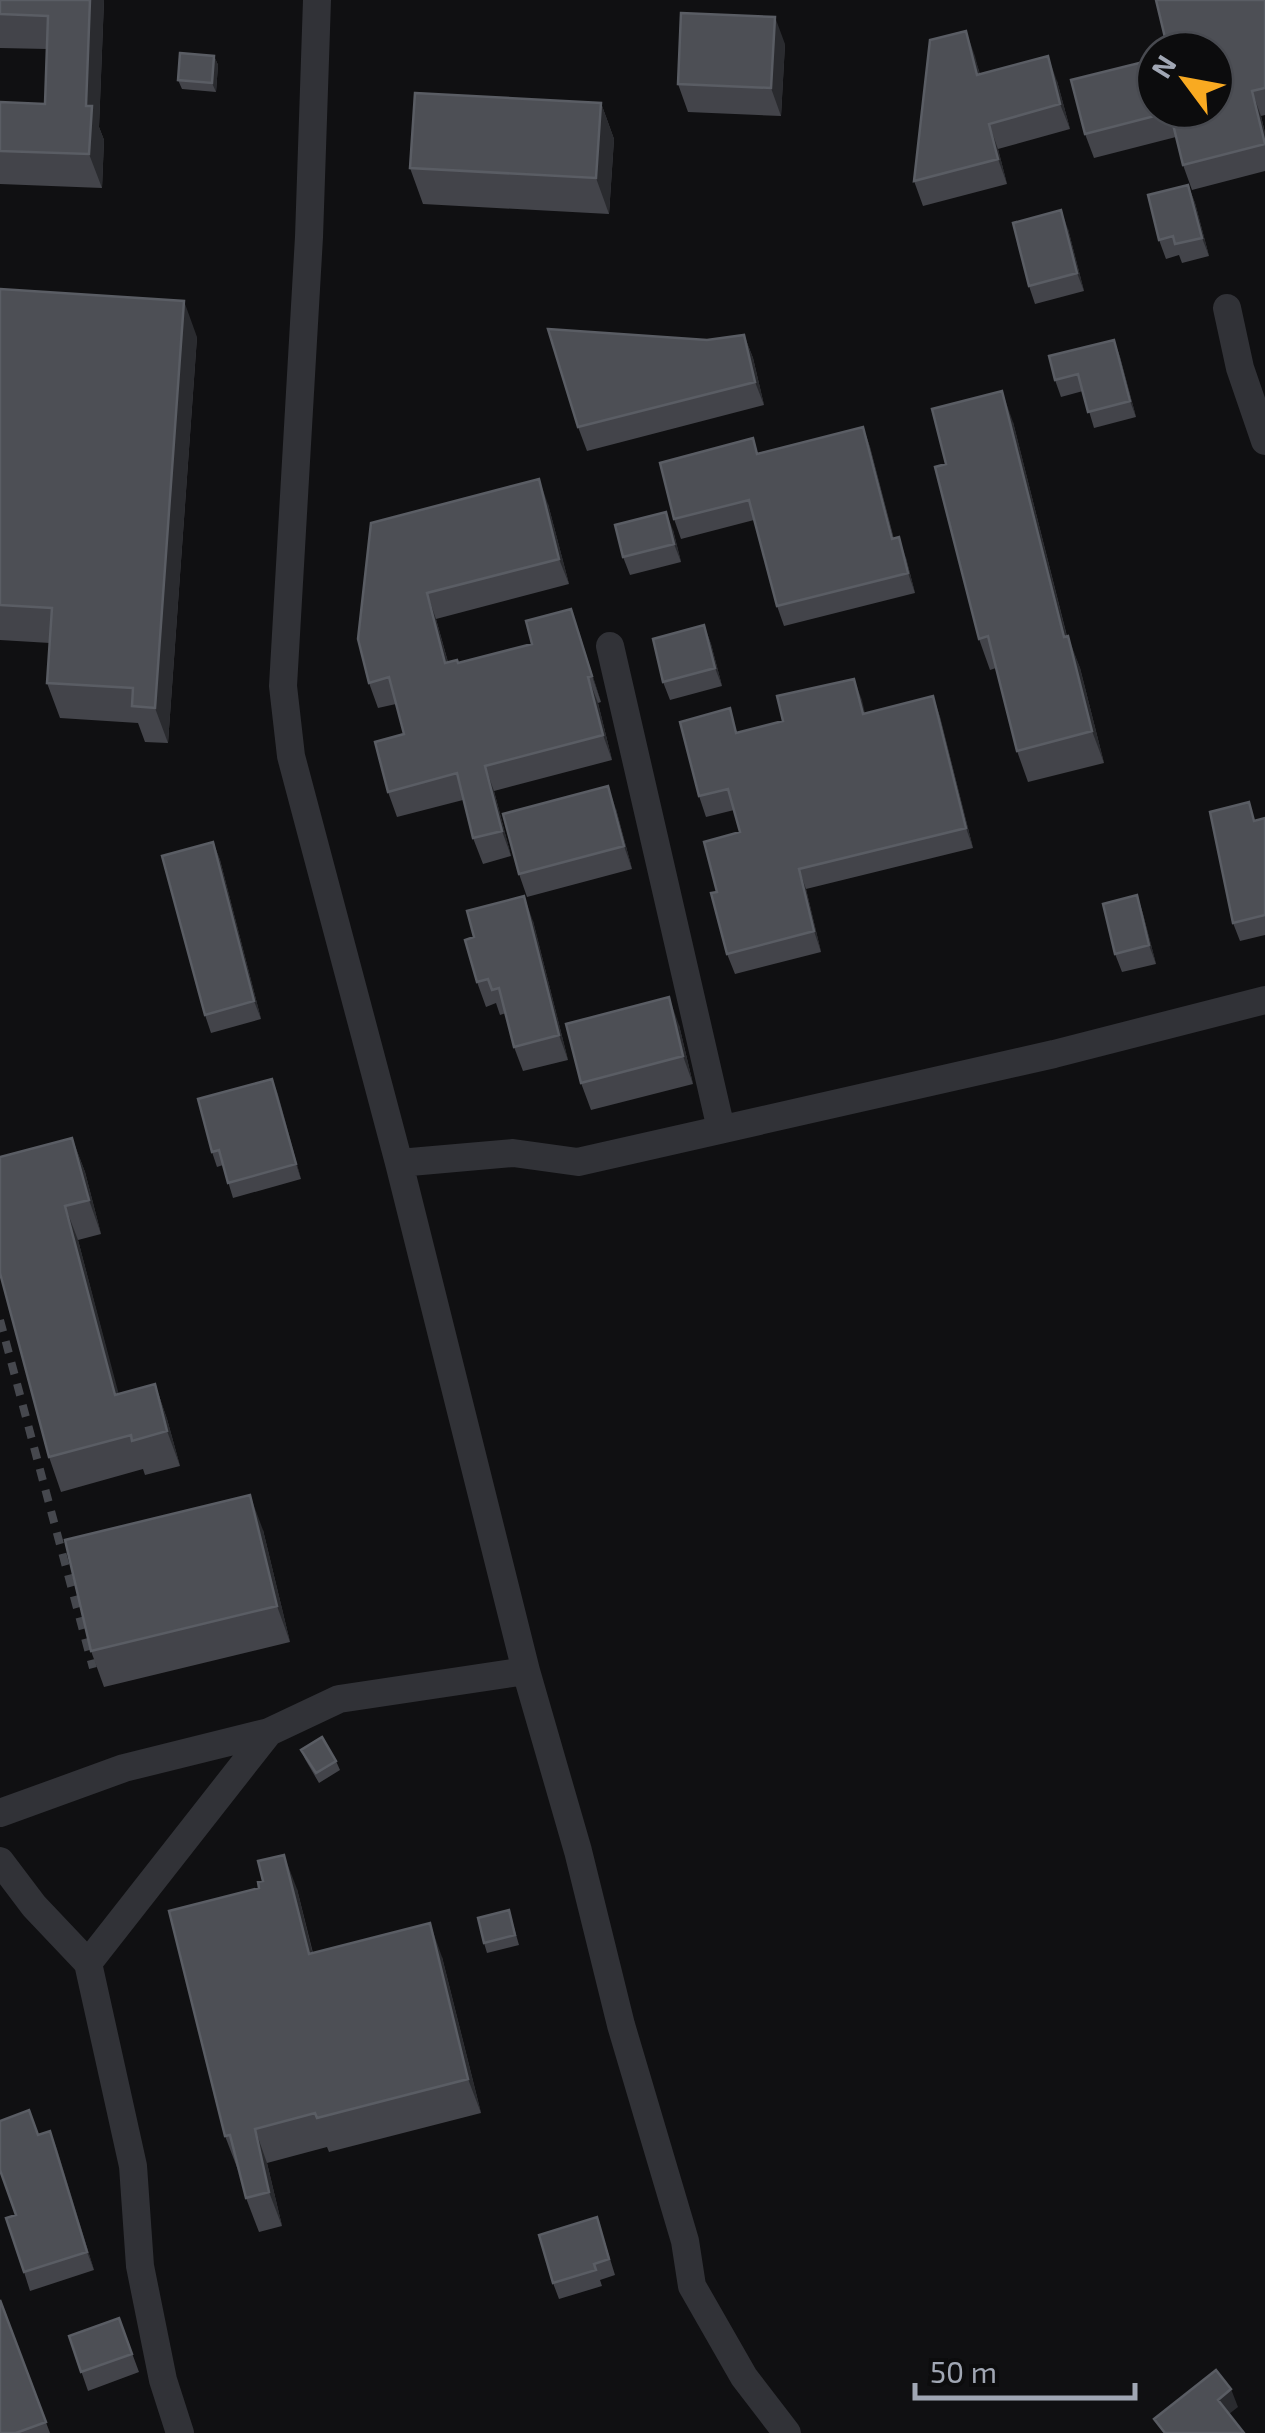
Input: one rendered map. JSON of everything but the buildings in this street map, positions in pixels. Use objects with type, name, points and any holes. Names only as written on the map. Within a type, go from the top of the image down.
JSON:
[{"type":"street","points":[[317,0],[283,686],[291,756],[399,1163],[526,1671],[578,1851],[621,2025],[684,2241],[692,2286],[744,2376],[787,2433]]},
{"type":"street","points":[[1227,308],[1240,368],[1265,441]]},
{"type":"street","points":[[610,646],[720,1130]]},
{"type":"street","points":[[399,1163],[512,1153],[578,1162],[1054,1054],[1265,1000]]},
{"type":"street","points":[[0,1814],[124,1768],[270,1732],[339,1700],[526,1671]]},
{"type":"street","points":[[88,1963],[270,1732]]},
{"type":"street","points":[[0,1861],[34,1906],[88,1963],[134,2166],[140,2266],[163,2380],[180,2433]]},
{"type":"railway","points":[[0,1320],[93,1668]]}]
